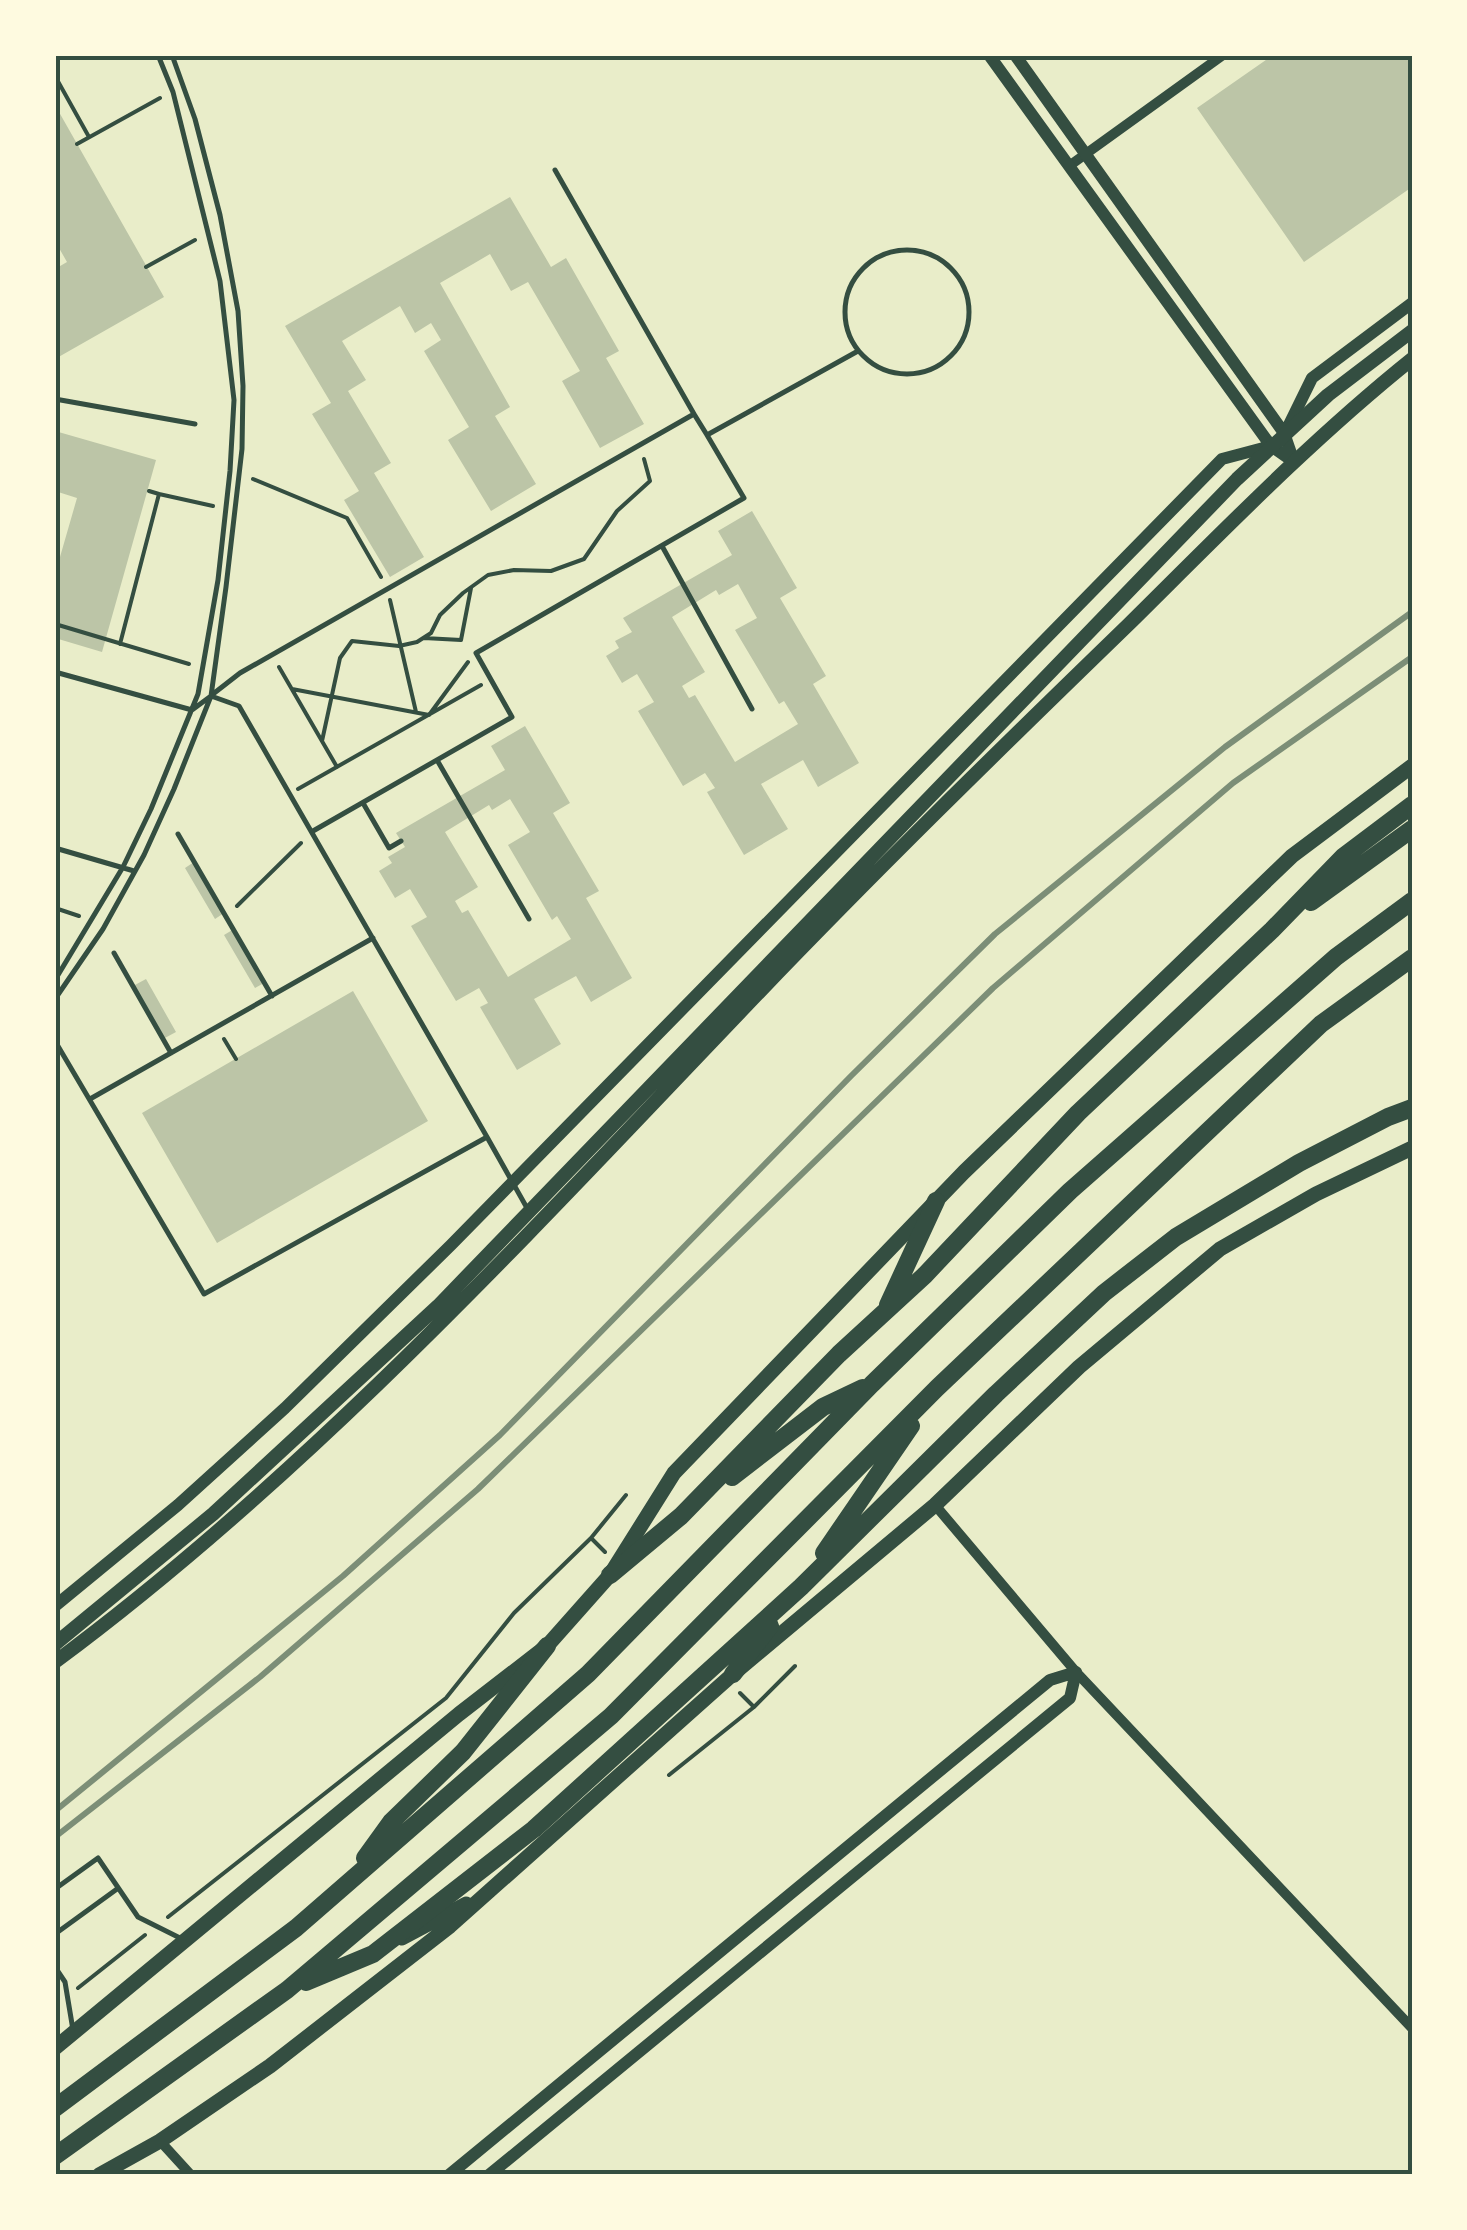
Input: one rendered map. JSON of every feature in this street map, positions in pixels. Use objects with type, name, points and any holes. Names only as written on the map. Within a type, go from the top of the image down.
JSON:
[{"type":"highway","points":[[682,1516],[839,1354],[925,1275],[1078,1113],[1272,930],[1343,857],[1412,805]]},
{"type":"highway","points":[[1272,930],[1412,829]]},
{"type":"highway","points":[[55,2108],[296,1928],[588,1674],[872,1384],[1070,1192],[1336,956],[1412,901]]},
{"type":"highway","points":[[55,2156],[287,1990],[611,1716],[937,1388],[1320,1024],[1412,958]]},
{"type":"highway","points":[[287,1990],[372,1954],[534,1829],[801,1587],[1104,1293],[1176,1238],[1299,1163],[1412,1105]]},
{"type":"highway","points":[[885,1312],[936,1201]]},
{"type":"highway","points":[[610,1575],[823,1406],[872,1384]]},
{"type":"highway","points":[[733,1674],[801,1587],[937,1388]]},
{"type":"highway","points":[[348,1883],[392,1822],[463,1752],[547,1646]]},
{"type":"main road","points":[[55,1644],[213,1514],[320,1418],[530,1214],[1270,446],[1328,395],[1412,331]]},
{"type":"main road","points":[[55,1662],[172,1570],[390,1370],[501,1262],[751,1000],[1294,462],[1344,414],[1412,359]]},
{"type":"main road","points":[[55,2048],[459,1714],[547,1646],[610,1575],[674,1473],[936,1201],[1292,856],[1412,766]]},
{"type":"main road","points":[[100,2175],[160,2141],[270,2066],[490,1891],[733,1674],[934,1505],[1079,1367],[1220,1249],[1316,1194],[1412,1148]]},
{"type":"main road","points":[[372,1954],[490,1891]]},
{"type":"street","points":[[989,55],[1270,446],[1294,462]]},
{"type":"street","points":[[1015,55],[1284,433],[1294,462]]},
{"type":"street","points":[[1069,166],[1223,55]]},
{"type":"street","points":[[1284,433],[1312,378],[1412,303]]},
{"type":"street","points":[[55,1606],[178,1505],[285,1408],[1222,459],[1270,446]]},
{"type":"street","points":[[934,1505],[1076,1672],[1412,2028]]},
{"type":"street","points":[[448,2175],[1050,1680],[1076,1672]]},
{"type":"street","points":[[489,2175],[1070,1698],[1076,1672]]},
{"type":"street","points":[[160,2141],[191,2175]]},
{"type":"lane","points":[[55,980],[123,867],[152,809],[192,710],[218,580],[234,400],[210,232],[173,92],[158,55]]},
{"type":"lane","points":[[55,998],[103,928],[135,871],[174,789],[211,696],[239,474],[244,386],[238,311],[220,215],[195,119],[172,55]]},
{"type":"lane","points":[[312,832],[512,716],[476,653],[744,498],[555,170]]},
{"type":"lane","points":[[907,250],[927,253],[945,263],[958,277],[967,296],[969,318],[964,338],[952,356],[935,368],[914,374],[894,373],[874,365],[858,351],[848,333],[847,294],[856,276],[870,262],[888,253],[907,250]]},
{"type":"lane","points":[[707,435],[858,351]]},
{"type":"lane","points":[[55,399],[195,424]]},
{"type":"lane","points":[[192,710],[272,654],[694,414]]},
{"type":"lane","points":[[662,546],[752,709]]},
{"type":"lane","points":[[55,672],[192,710]]},
{"type":"lane","points":[[211,696],[239,706],[530,1214]]},
{"type":"lane","points":[[437,760],[529,919]]},
{"type":"lane","points":[[362,803],[388,848],[402,841]]},
{"type":"lane","points":[[178,834],[272,996]]},
{"type":"lane","points":[[55,848],[135,871]]},
{"type":"lane","points":[[90,1099],[372,938]]},
{"type":"lane","points":[[114,953],[171,1053]]},
{"type":"lane","points":[[55,1041],[204,1294],[486,1136]]},
{"type":"lane","points":[[55,1889],[98,1858],[138,1917],[184,1941]]},
{"type":"lane","points":[[55,1934],[118,1888]]},
{"type":"lane","points":[[55,1967],[64,1982],[74,2032]]},
{"type":"path","points":[[55,76],[88,137]]},
{"type":"path","points":[[77,144],[146,105]]},
{"type":"path","points":[[146,267],[210,232]]},
{"type":"path","points":[[424,638],[440,615],[488,575],[514,570],[551,571],[584,560],[617,511],[650,481],[640,445]]},
{"type":"path","points":[[239,474],[347,518],[388,588],[398,646],[416,712]]},
{"type":"path","points":[[149,491],[203,504]]},
{"type":"path","points":[[120,644],[159,494]]},
{"type":"path","points":[[322,740],[340,658],[352,641],[398,646],[424,638],[461,640],[472,587]]},
{"type":"path","points":[[55,624],[203,668]]},
{"type":"path","points":[[430,715],[476,653]]},
{"type":"path","points":[[272,654],[337,767]]},
{"type":"path","points":[[290,794],[491,680]]},
{"type":"path","points":[[292,689],[430,715]]},
{"type":"path","points":[[226,917],[312,832]]},
{"type":"path","points":[[55,908],[92,921]]},
{"type":"path","points":[[217,1027],[236,1059]]},
{"type":"path","points":[[67,1997],[446,1698],[514,1614],[591,1538],[626,1495]]},
{"type":"path","points":[[591,1538],[604,1552]]},
{"type":"path","points":[[669,1775],[754,1707],[795,1666]]},
{"type":"path","points":[[740,1693],[754,1707]]},
{"type":"building","points":[[1273,55],[1412,55],[1412,187],[1304,262],[1197,108]]},
{"type":"building","points":[[55,105],[164,297],[55,359],[55,269],[67,262],[55,241]]},
{"type":"building","points":[[510,197],[551,267],[566,258],[619,351],[606,358],[644,424],[600,448],[562,381],[580,371],[528,282],[511,291],[490,254],[440,283],[510,407],[495,416],[536,484],[491,511],[448,440],[469,427],[424,351],[441,340],[431,323],[415,333],[400,306],[342,341],[366,380],[348,391],[391,463],[374,473],[424,557],[390,577],[344,500],[359,491],[312,414],[331,403],[285,326]]},
{"type":"building","points":[[55,431],[156,460],[102,652],[55,638],[55,556],[60,557],[77,498],[55,491]]},
{"type":"building","points":[[752,511],[797,588],[780,598],[826,676],[813,684],[859,763],[818,787],[803,760],[761,784],[788,829],[744,855],[707,792],[715,788],[705,773],[683,786],[638,711],[654,702],[637,674],[622,683],[606,656],[619,648],[615,641],[632,632],[623,618],[732,555],[718,531]],"holes":[[[738,584],[757,618],[735,630],[779,704],[784,701],[798,724],[735,762],[695,695],[689,698],[682,686],[705,672],[672,617],[716,590],[719,595]]]},
{"type":"building","points":[[525,726],[570,803],[553,813],[599,891],[586,898],[632,978],[591,1002],[576,976],[534,999],[561,1044],[517,1070],[480,1007],[488,1003],[479,988],[456,1001],[411,926],[427,917],[410,889],[395,898],[379,871],[392,863],[388,857],[405,847],[396,833],[505,770],[491,746]],"holes":[[[510,799],[530,832],[508,845],[552,920],[557,916],[571,939],[508,977],[468,910],[462,913],[455,901],[478,887],[445,832],[489,805],[492,810]]]},
{"type":"building","points":[[194,862],[224,913],[215,919],[185,868]]},
{"type":"building","points":[[234,929],[264,983],[255,988],[224,935]]},
{"type":"building","points":[[146,979],[176,1032],[163,1039],[133,986]]},
{"type":"building","points":[[353,991],[428,1121],[217,1243],[142,1113]]},
{"type":"railway","points":[[55,1811],[343,1576],[500,1435],[995,934],[1225,747],[1412,612]]},
{"type":"railway","points":[[55,1837],[260,1677],[478,1489],[993,988],[1233,783],[1412,657]]}]
